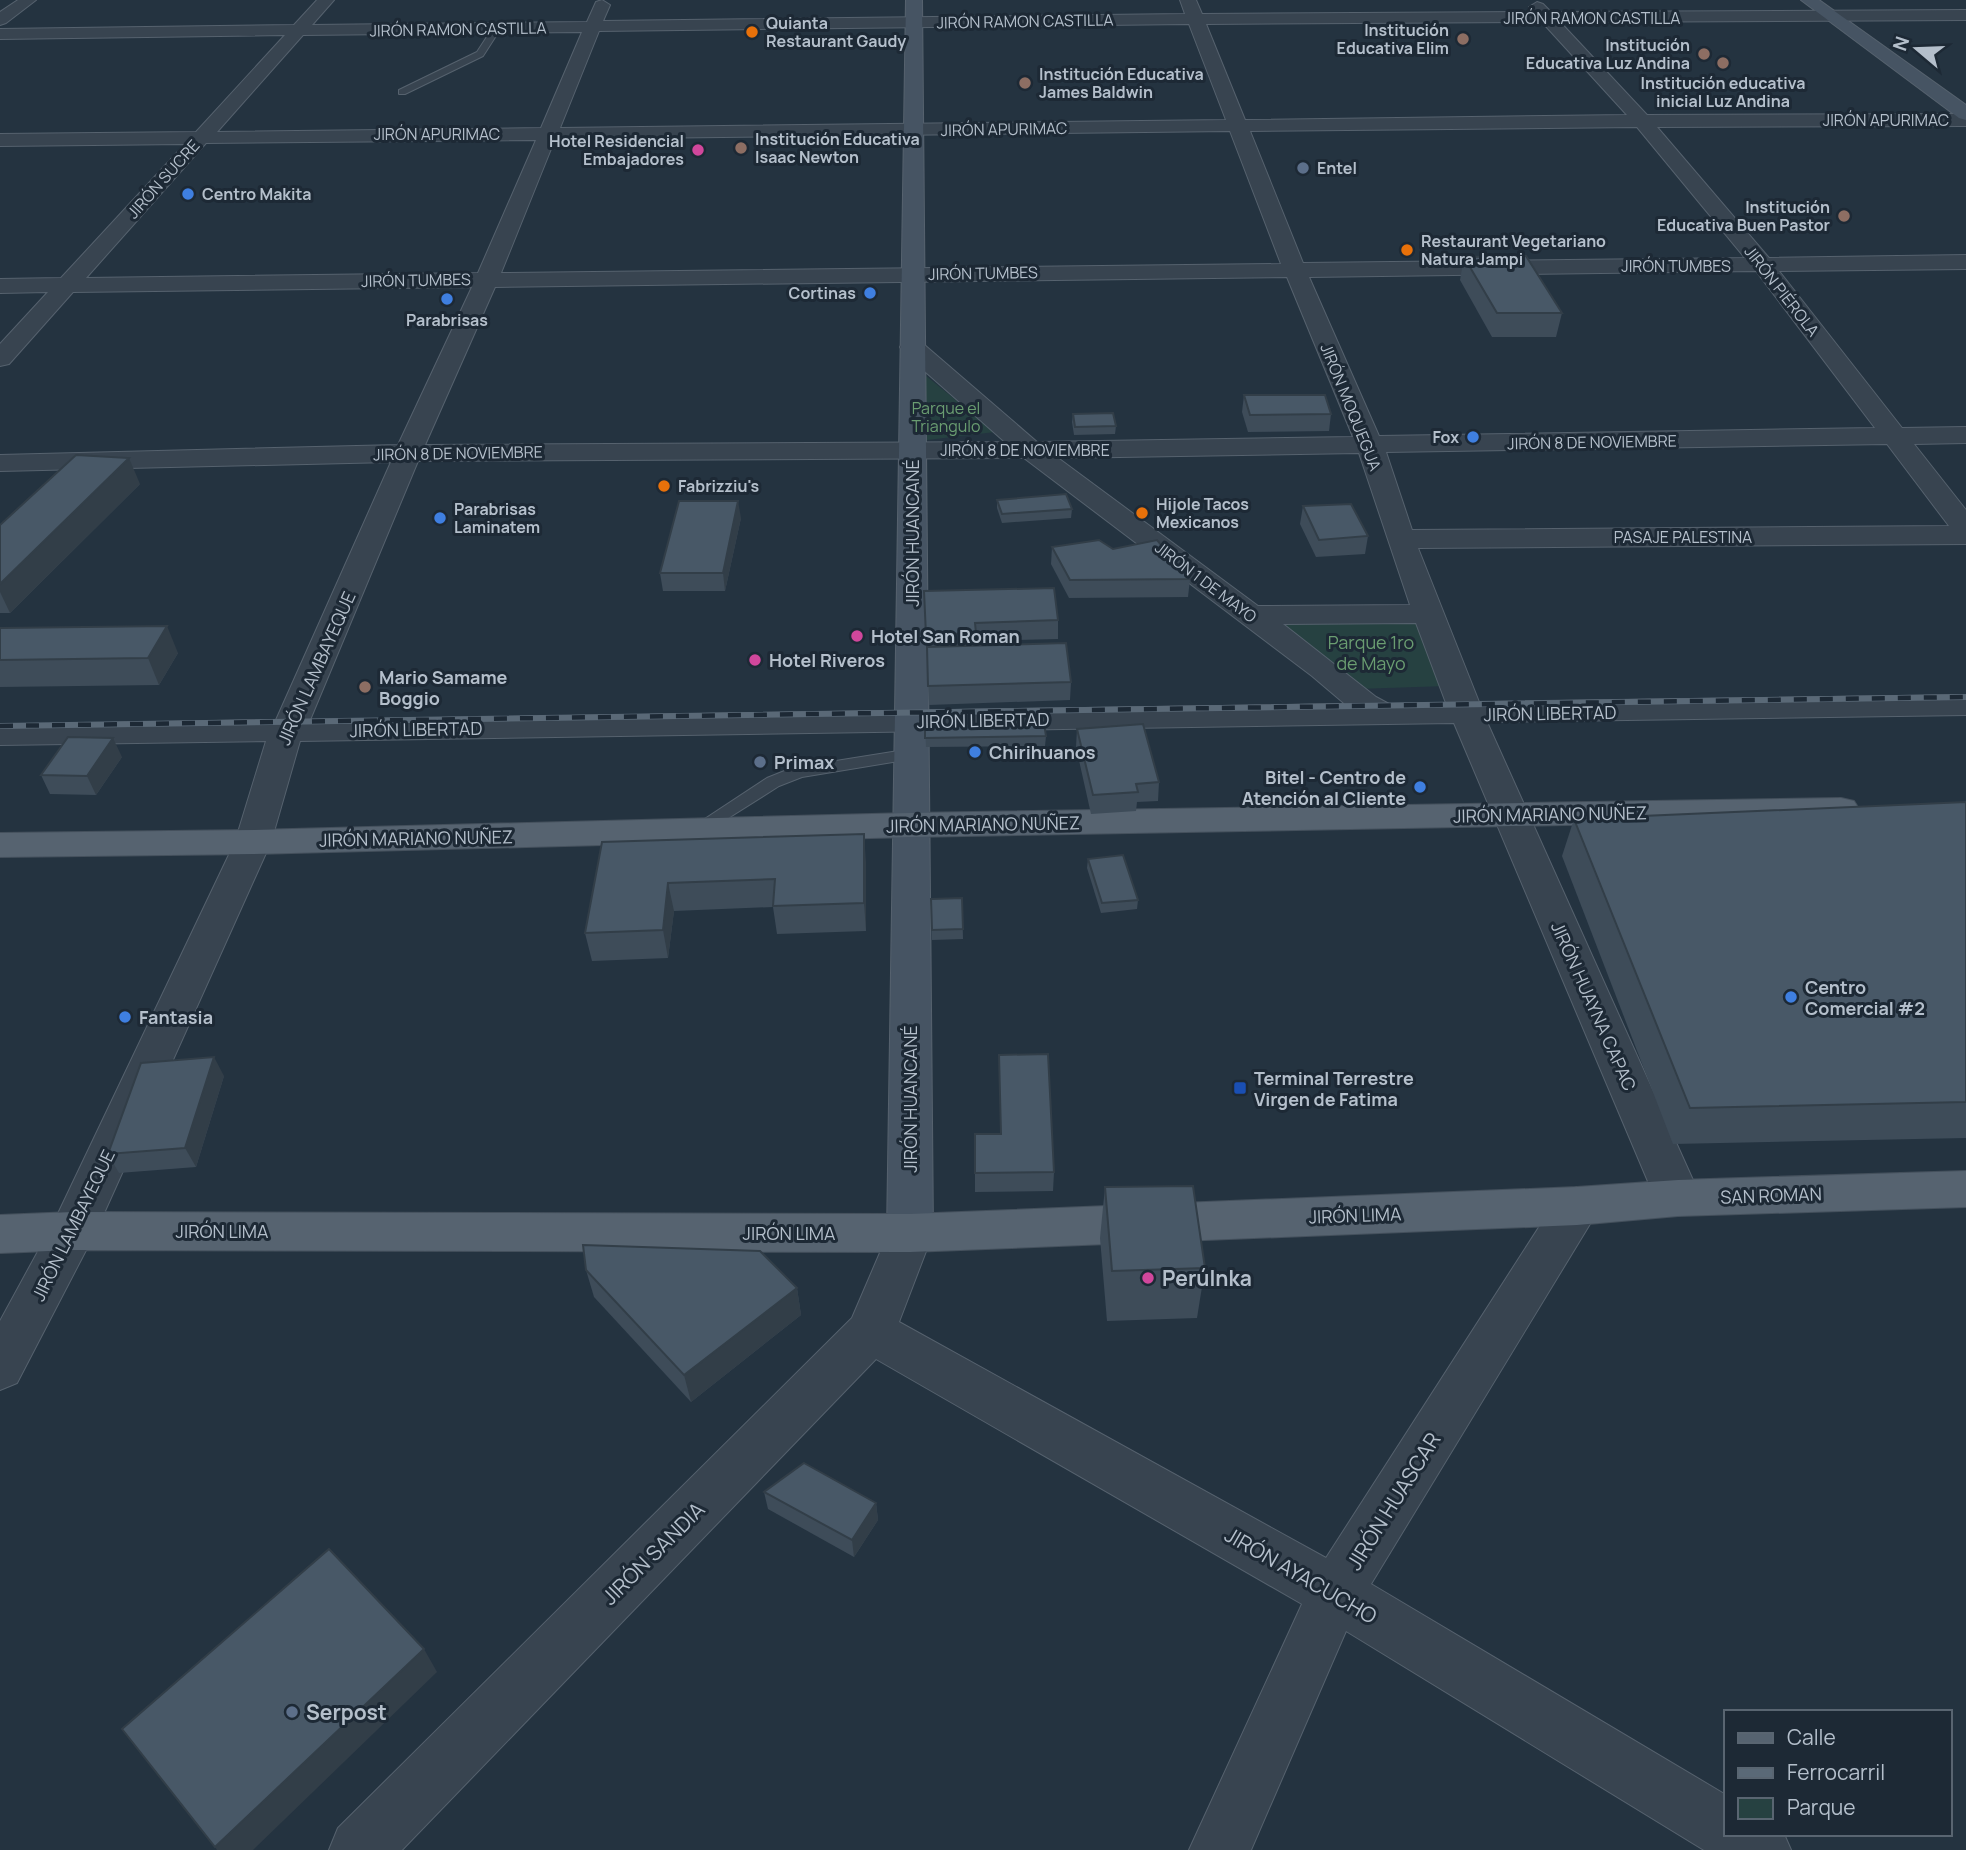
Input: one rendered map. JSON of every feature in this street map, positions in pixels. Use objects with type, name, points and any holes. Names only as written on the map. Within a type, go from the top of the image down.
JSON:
[{"type":"main road","name":"JIRÓN MARIANO NUÑEZ","points":[[0,845],[1869,808]]},
{"type":"main road","name":"SAN ROMAN","points":[[1577,1206],[1678,1198],[1966,1189]]},
{"type":"main road","name":"JIRÓN LIMA","points":[[0,1234],[73,1231],[909,1233],[1577,1206]]},
{"type":"street","points":[[0,20],[28,0]]},
{"type":"street","name":"JIRÓN SUCRE","points":[[0,359],[326,0]]},
{"type":"street","name":"JIRÓN PIÉROLA","points":[[1531,0],[1642,121],[1763,265],[1966,529]]},
{"type":"street","points":[[1810,0],[1966,114]]},
{"type":"street","name":"JIRÓN RAMON CASTILLA","points":[[0,34],[498,28],[598,13],[1192,10],[1547,18],[1966,15]]},
{"type":"street","name":"JIRÓN MOQUEGUA","points":[[1192,10],[1294,268],[1370,446],[1427,614],[1509,815]]},
{"type":"street","name":"JIRÓN HUANCANÉ","points":[[909,1233],[914,11]]},
{"type":"street","name":"JIRÓN LAMBAYEQUE","points":[[0,1368],[73,1231],[253,842],[292,722],[408,453],[487,279],[598,13]]},
{"type":"street","name":"JIRÓN APURIMAC","points":[[0,140],[1238,125],[1966,120]]},
{"type":"street","name":"JIRÓN TUMBES","points":[[0,286],[1294,268],[1966,262]]},
{"type":"street","name":"JIRÓN 1 DE MAYO","points":[[912,347],[1030,450],[1323,669],[1364,704],[1382,713]]},
{"type":"street","name":"JIRÓN 8 DE NOVIEMBRE","points":[[0,463],[408,453],[1030,450],[1966,436]]},
{"type":"street","name":"PASAJE PALESTINA","points":[[1400,539],[1966,535]]},
{"type":"street","points":[[1251,615],[1427,614]]},
{"type":"street","name":"JIRÓN LIBERTAD","points":[[0,736],[292,722],[911,726],[1382,713],[1468,714],[1966,705]]},
{"type":"street","name":"JIRÓN HUAYNA CAPAC","points":[[1509,815],[1678,1198]]},
{"type":"street","name":"JIRÓN HUASCAR","points":[[1220,1850],[1335,1593],[1577,1206]]},
{"type":"street","name":"JIRÓN SANDIA","points":[[360,1850],[871,1331],[909,1233]]},
{"type":"street","name":"JIRÓN AYACUCHO","points":[[871,1331],[1335,1593],[1724,1828]]},
{"type":"street","points":[[1737,1836],[1760,1850]]},
{"type":"lane","points":[[402,92],[480,54],[498,28]]},
{"type":"lane","points":[[697,830],[773,782],[911,726]]},
{"type":"green space","name":"Parque el Triangulo","points":[[925,375],[995,432],[927,440]]},
{"type":"green space","name":"Parque 1ro de Mayo","points":[[1420,617],[1447,686],[1357,689],[1263,619]]},
{"type":"building","points":[[1526,256],[1562,313],[1497,313],[1464,257]]},
{"type":"building","points":[[1244,395],[1325,395],[1331,414],[1250,415]]},
{"type":"building","points":[[1113,413],[1116,426],[1075,427],[1073,414]]},
{"type":"building","points":[[76,455],[129,458],[0,584],[0,525]]},
{"type":"building","points":[[1066,494],[1072,509],[1002,514],[997,500]]},
{"type":"building","points":[[679,501],[738,501],[723,573],[660,573]]},
{"type":"building","points":[[1351,504],[1368,536],[1319,540],[1303,506]]},
{"type":"building","points":[[1099,540],[1113,549],[1157,540],[1190,579],[1070,580],[1052,547]]},
{"type":"building","points":[[1054,588],[1058,620],[975,623],[976,633],[926,635],[924,591]]},
{"type":"building","points":[[167,626],[148,658],[0,660],[0,628]]},
{"type":"building","points":[[1066,643],[1071,682],[928,686],[927,647]]},
{"type":"building","points":[[1044,723],[1046,736],[925,738],[925,724]]},
{"type":"building","points":[[1143,724],[1159,782],[1136,784],[1138,792],[1093,795],[1077,729]]},
{"type":"building","points":[[68,737],[113,738],[87,776],[41,775]]},
{"type":"building","name":"Centro Comercial #2","points":[[1966,802],[1966,1102],[1690,1108],[1574,819]]},
{"type":"building","points":[[864,834],[864,903],[773,906],[775,879],[668,883],[663,930],[585,933],[602,842]]},
{"type":"building","points":[[1123,855],[1138,900],[1102,903],[1088,859]]},
{"type":"building","points":[[962,898],[963,929],[932,930],[931,899]]},
{"type":"building","points":[[1048,1054],[1054,1172],[975,1173],[975,1134],[1001,1134],[999,1055]]},
{"type":"building","points":[[214,1057],[185,1148],[108,1154],[141,1063]]},
{"type":"building","points":[[1193,1186],[1205,1268],[1112,1271],[1105,1187]]},
{"type":"building","points":[[583,1245],[760,1251],[797,1288],[684,1375],[586,1270]]},
{"type":"building","points":[[804,1463],[876,1503],[852,1540],[764,1492]]},
{"type":"building","name":"Serpost","points":[[329,1549],[424,1649],[215,1847],[122,1729]]},
{"type":"railway","points":[[0,726],[1966,697]]},
{"type":"place","name":"Quianta Restaurant Gaudy","points":[[752,32]]},
{"type":"place","name":"Institución Educativa Elim","points":[[1463,39]]},
{"type":"place","name":"Institución Educativa Luz Andina","points":[[1704,54]]},
{"type":"place","name":"Institución educativa inicial Luz Andina","points":[[1723,63]]},
{"type":"place","name":"Institución Educativa James Baldwin","points":[[1025,83]]},
{"type":"place","name":"Institución Educativa Isaac Newton","points":[[741,148]]},
{"type":"place","name":"Hotel Residencial Embajadores","points":[[698,150]]},
{"type":"place","name":"Entel","points":[[1303,168]]},
{"type":"place","name":"Centro Makita","points":[[188,194]]},
{"type":"place","name":"Institución Educativa Buen Pastor","points":[[1844,216]]},
{"type":"place","name":"Restaurant Vegetariano Natura Jampi","points":[[1407,250]]},
{"type":"place","name":"Cortinas","points":[[870,293]]},
{"type":"place","name":"Parabrisas","points":[[447,299]]},
{"type":"place","name":"Fox","points":[[1473,437]]},
{"type":"place","name":"Fabrizziu's","points":[[664,486]]},
{"type":"place","name":"Hijole Tacos Mexicanos","points":[[1142,513]]},
{"type":"place","name":"Parabrisas Laminatem","points":[[440,518]]},
{"type":"place","name":"Hotel San Roman","points":[[857,636]]},
{"type":"place","name":"Hotel Riveros","points":[[755,660]]},
{"type":"place","name":"Mario Samame Boggio","points":[[365,687]]},
{"type":"place","name":"Chirihuanos","points":[[975,752]]},
{"type":"place","name":"Primax","points":[[760,762]]},
{"type":"place","name":"Bitel - Centro de Atención al Cliente","points":[[1420,787]]},
{"type":"place","name":"Centro Comercial #2","points":[[1791,997]]},
{"type":"place","name":"Fantasia","points":[[125,1017]]},
{"type":"place","name":"Terminal Terrestre Virgen de Fatima","points":[[1240,1088]]},
{"type":"place","name":"PerúInka","points":[[1148,1278]]},
{"type":"place","name":"Serpost","points":[[292,1712]]}]
